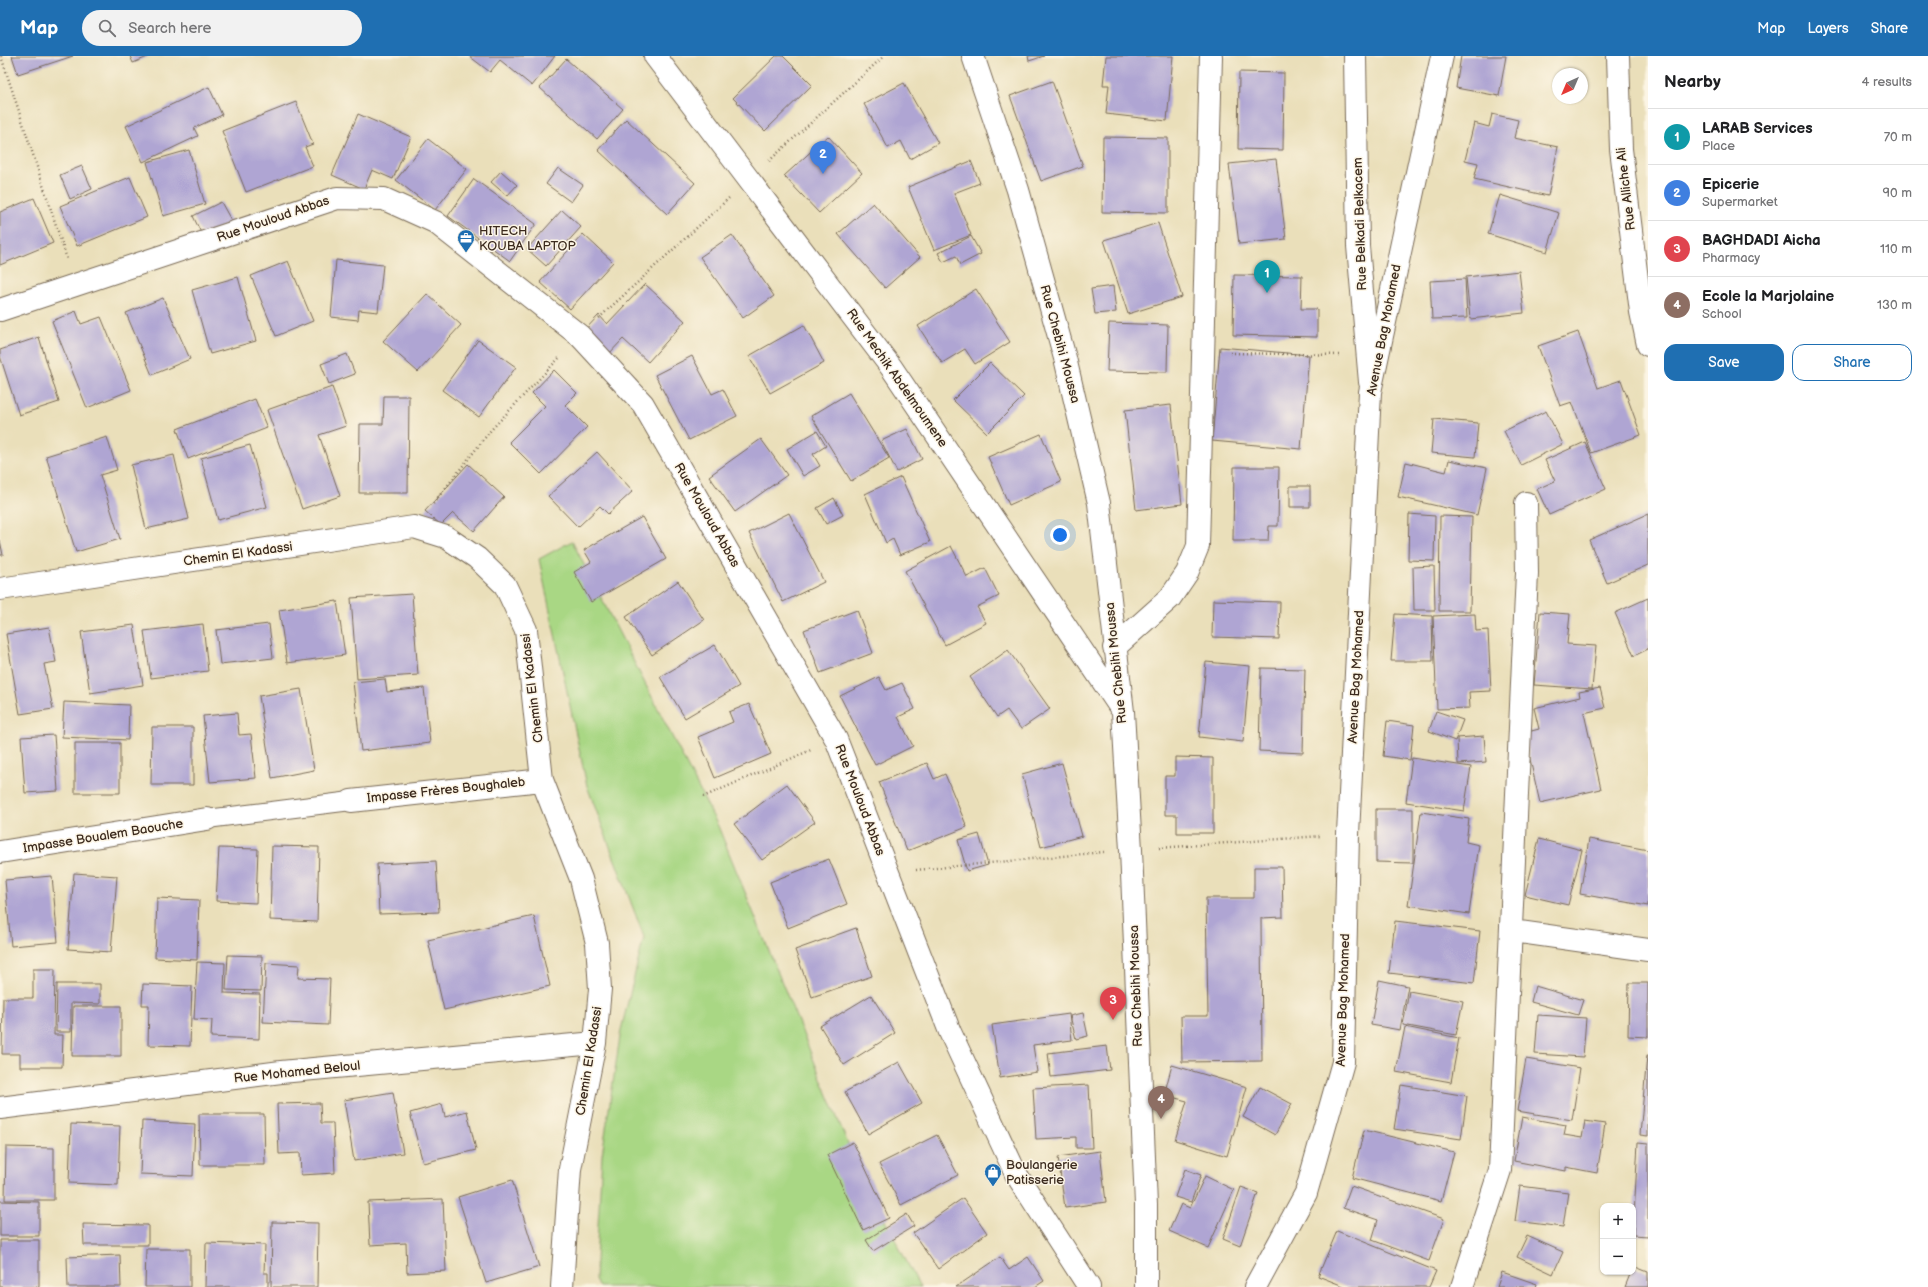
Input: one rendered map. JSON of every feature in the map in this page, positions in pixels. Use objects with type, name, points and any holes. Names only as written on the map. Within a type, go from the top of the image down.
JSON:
[{"type":"street","name":"Rue Mechik Abdelmoumene","points":[[655,56],[750,179],[891,367],[1123,712]]},
{"type":"street","name":"Rue Chebihi Moussa","points":[[973,56],[1018,190],[1065,358],[1099,503],[1114,648],[1123,712],[1131,850],[1146,1205],[1146,1287]]},
{"type":"street","points":[[1114,648],[1170,598],[1187,574],[1198,546],[1211,56]]},
{"type":"street","name":"Rue Belkadi Belkacem","points":[[1355,56],[1358,246],[1370,392]]},
{"type":"street","name":"Avenue Bag Mohamed","points":[[1255,1287],[1306,1193],[1343,1062],[1348,834],[1370,392],[1442,56]]},
{"type":"street","name":"Rue Alliche Ali","points":[[1618,56],[1621,149],[1641,312],[1648,345]]},
{"type":"street","name":"Rue Mouloud Abbas","points":[[0,310],[337,198],[384,199],[435,222],[580,336],[643,404],[836,739],[950,1032],[1016,1174],[1089,1287]]},
{"type":"street","points":[[1462,1287],[1500,1170],[1527,573],[1526,503]]},
{"type":"street","name":"Chemin El Kadassi","points":[[0,589],[414,527],[446,537],[477,558],[505,585],[526,630],[542,780],[581,879],[597,943],[600,990],[595,1044],[570,1169],[562,1287]]},
{"type":"street","name":"Impasse Frères Boughaleb","points":[[351,801],[542,780]]},
{"type":"street","name":"Impasse Boualem Baouche","points":[[0,852],[206,819]]},
{"type":"street","points":[[1512,931],[1648,950]]},
{"type":"street","name":"Rue Mohamed Beloul","points":[[0,1108],[281,1072],[595,1044]]},
{"type":"lane","points":[[206,819],[351,801]]},
{"type":"path","points":[[1,56],[76,285]]},
{"type":"path","points":[[414,527],[491,430],[580,336],[884,56]]},
{"type":"path","points":[[1203,352],[1367,355]]},
{"type":"path","points":[[703,797],[836,739]]},
{"type":"path","points":[[888,873],[1131,850],[1348,834]]},
{"type":"green space","points":[[572,541],[718,826],[859,1171],[920,1287],[599,1287],[595,1279],[602,1155],[621,1030],[644,937],[587,786],[539,559]]},
{"type":"building","points":[[12,56],[73,56],[18,74]]},
{"type":"building","points":[[130,56],[150,56],[133,63]]},
{"type":"building","points":[[469,56],[555,56],[532,86],[500,60],[490,72]]},
{"type":"building","points":[[776,56],[783,56],[812,85],[765,131],[733,98]]},
{"type":"building","points":[[1028,56],[1044,56],[1029,61]]},
{"type":"building","points":[[1106,56],[1173,56],[1167,121],[1106,114],[1109,85],[1103,85]]},
{"type":"building","points":[[1461,56],[1506,56],[1499,96],[1456,88]]},
{"type":"building","points":[[566,59],[623,109],[597,139],[540,88]]},
{"type":"building","points":[[1239,72],[1284,73],[1283,150],[1238,149]]},
{"type":"building","points":[[1052,81],[1083,166],[1041,181],[1010,96]]},
{"type":"building","points":[[904,83],[938,143],[910,159],[901,141],[888,148],[864,104]]},
{"type":"building","points":[[209,87],[222,115],[194,128],[198,136],[143,162],[126,126]]},
{"type":"building","points":[[296,102],[313,144],[305,147],[313,166],[246,192],[222,131]]},
{"type":"building","points":[[358,114],[411,137],[393,179],[372,170],[364,189],[332,175]]},
{"type":"building","points":[[1492,114],[1518,120],[1514,138],[1558,147],[1548,196],[1474,179],[1478,163],[1465,160],[1474,123],[1489,127]]},
{"type":"building","points":[[626,119],[695,183],[667,214],[598,150]]},
{"type":"building","points":[[828,136],[862,173],[819,213],[784,176]]},
{"type":"building","points":[[1103,137],[1168,138],[1168,213],[1102,212]]},
{"type":"building","points":[[428,139],[467,169],[435,210],[396,180]]},
{"type":"building","points":[[189,150],[205,204],[163,216],[147,162]]},
{"type":"building","points":[[1276,159],[1286,239],[1239,244],[1229,164]]},
{"type":"building","points":[[971,161],[980,183],[954,193],[971,235],[934,250],[908,187]]},
{"type":"building","points":[[82,166],[92,189],[70,199],[60,175]]},
{"type":"building","points":[[558,168],[583,185],[571,202],[546,184]]},
{"type":"building","points":[[501,171],[517,185],[507,196],[491,182]]},
{"type":"building","points":[[130,177],[147,217],[77,246],[60,206]]},
{"type":"building","points":[[474,179],[536,224],[510,261],[448,216]]},
{"type":"building","points":[[1500,195],[1559,213],[1547,252],[1488,234]]},
{"type":"building","points":[[34,198],[53,243],[0,265],[0,212]]},
{"type":"building","points":[[221,202],[232,222],[203,237],[193,216]]},
{"type":"building","points":[[873,203],[920,257],[885,288],[838,234]]},
{"type":"building","points":[[562,210],[581,227],[546,266],[527,249]]},
{"type":"building","points":[[1158,223],[1182,297],[1128,314],[1104,240]]},
{"type":"building","points":[[583,234],[613,262],[570,309],[540,282]]},
{"type":"building","points":[[732,235],[774,296],[743,318],[700,257]]},
{"type":"building","points":[[971,236],[981,254],[960,265],[956,256],[943,262],[938,253]]},
{"type":"building","points":[[336,260],[383,265],[378,312],[359,310],[358,320],[331,317]]},
{"type":"building","points":[[288,261],[313,321],[276,336],[251,276]]},
{"type":"building","points":[[1519,271],[1524,313],[1470,319],[1466,277]]},
{"type":"building","points":[[1234,275],[1302,276],[1301,309],[1317,309],[1317,337],[1233,335]]},
{"type":"building","points":[[238,277],[256,341],[210,354],[192,290]]},
{"type":"building","points":[[1465,279],[1467,318],[1432,319],[1430,281]]},
{"type":"building","points":[[645,284],[685,321],[648,362],[623,339],[607,356],[582,333],[599,315],[607,324]]},
{"type":"building","points":[[1113,286],[1116,312],[1095,314],[1091,289]]},
{"type":"building","points":[[976,289],[1010,342],[975,364],[965,349],[942,363],[918,326]]},
{"type":"building","points":[[427,294],[461,325],[418,372],[383,341]]},
{"type":"building","points":[[163,298],[190,359],[152,375],[126,313]]},
{"type":"building","points":[[76,311],[81,324],[101,317],[131,390],[87,408],[52,321]]},
{"type":"building","points":[[1109,323],[1168,325],[1167,372],[1107,371]]},
{"type":"building","points":[[804,325],[824,363],[770,393],[749,356]]},
{"type":"building","points":[[1578,332],[1598,388],[1621,380],[1641,435],[1591,453],[1572,402],[1560,406],[1538,346]]},
{"type":"building","points":[[39,337],[59,402],[19,415],[0,356],[0,350]]},
{"type":"building","points":[[478,340],[516,367],[479,417],[442,390]]},
{"type":"building","points":[[1220,347],[1309,355],[1301,449],[1212,441]]},
{"type":"building","points":[[347,354],[355,374],[329,384],[321,364]]},
{"type":"building","points":[[692,356],[712,394],[723,389],[737,416],[689,440],[655,375]]},
{"type":"building","points":[[990,363],[1024,396],[987,433],[953,400]]},
{"type":"building","points":[[554,370],[577,393],[565,405],[587,427],[541,474],[509,442],[545,406],[532,393]]},
{"type":"building","points":[[332,387],[346,426],[319,435],[340,496],[302,509],[267,410]]},
{"type":"building","points":[[849,393],[889,458],[851,481],[811,416]]},
{"type":"building","points":[[384,396],[409,396],[408,493],[359,493],[360,424],[383,424]]},
{"type":"building","points":[[255,399],[267,428],[188,459],[177,429]]},
{"type":"building","points":[[1171,405],[1182,504],[1136,510],[1125,410]]},
{"type":"building","points":[[1546,411],[1563,444],[1521,465],[1504,431]]},
{"type":"building","points":[[1434,419],[1478,423],[1475,457],[1431,453]]},
{"type":"building","points":[[907,429],[922,459],[897,472],[881,441]]},
{"type":"building","points":[[817,431],[826,446],[813,454],[820,466],[803,476],[787,449]]},
{"type":"building","points":[[1041,434],[1061,482],[1009,505],[988,457]]},
{"type":"building","points":[[107,437],[117,470],[100,475],[120,539],[76,552],[46,456]]},
{"type":"building","points":[[761,439],[787,475],[735,512],[709,476]]},
{"type":"building","points":[[1585,442],[1606,489],[1549,515],[1537,489],[1555,481],[1545,460]]},
{"type":"building","points":[[250,445],[267,507],[218,520],[201,458]]},
{"type":"building","points":[[597,452],[633,491],[608,514],[600,506],[578,527],[548,496]]},
{"type":"building","points":[[174,455],[189,519],[146,529],[131,465]]},
{"type":"building","points":[[1449,460],[1487,468],[1477,515],[1398,497],[1406,462],[1446,472]]},
{"type":"building","points":[[468,464],[504,497],[474,531],[453,513],[441,525],[425,511]]},
{"type":"building","points":[[1234,467],[1279,467],[1278,526],[1269,526],[1268,541],[1233,541]]},
{"type":"building","points":[[901,477],[930,542],[900,555],[893,539],[886,543],[865,494]]},
{"type":"building","points":[[1290,486],[1310,486],[1310,507],[1290,507]]},
{"type":"building","points":[[834,498],[843,515],[826,524],[817,508]]},
{"type":"building","points":[[789,513],[824,582],[783,602],[749,533]]},
{"type":"building","points":[[1409,514],[1435,516],[1434,561],[1408,560]]},
{"type":"building","points":[[1648,514],[1648,565],[1607,583],[1589,540]]},
{"type":"building","points":[[1440,516],[1472,517],[1470,611],[1439,611]]},
{"type":"building","points":[[642,517],[666,559],[591,602],[574,572],[591,562],[584,550]]},
{"type":"building","points":[[0,540],[3,555],[0,555]]},
{"type":"building","points":[[951,546],[967,577],[985,568],[999,596],[977,607],[986,623],[945,645],[905,571]]},
{"type":"building","points":[[1434,566],[1435,610],[1414,610],[1413,567]]},
{"type":"building","points":[[678,581],[704,620],[652,655],[626,617]]},
{"type":"building","points":[[412,594],[418,675],[357,679],[351,598]]},
{"type":"building","points":[[1648,598],[1648,649],[1634,656],[1615,613]]},
{"type":"building","points":[[1213,600],[1280,602],[1279,639],[1212,637]]},
{"type":"building","points":[[337,601],[345,655],[287,663],[279,610]]},
{"type":"building","points":[[857,610],[873,653],[820,673],[804,630]]},
{"type":"building","points":[[1540,612],[1570,614],[1567,644],[1596,646],[1592,689],[1534,685]]},
{"type":"building","points":[[1395,614],[1432,616],[1433,661],[1391,661]]},
{"type":"building","points":[[1475,614],[1476,631],[1488,630],[1491,691],[1469,692],[1470,708],[1437,709],[1433,616]]},
{"type":"building","points":[[203,624],[208,671],[151,678],[144,631]]},
{"type":"building","points":[[269,624],[273,658],[220,664],[216,630]]},
{"type":"building","points":[[134,625],[143,685],[90,693],[81,632]]},
{"type":"building","points":[[49,627],[56,662],[44,664],[53,709],[20,714],[6,634]]},
{"type":"building","points":[[715,645],[739,686],[685,718],[660,677]]},
{"type":"building","points":[[1008,650],[1050,709],[1021,729],[1007,710],[997,717],[970,677]]},
{"type":"building","points":[[1206,662],[1250,666],[1243,742],[1199,737]]},
{"type":"building","points":[[1261,668],[1305,669],[1303,753],[1259,751]]},
{"type":"building","points":[[879,677],[886,690],[902,683],[915,709],[898,717],[913,746],[875,765],[840,696]]},
{"type":"building","points":[[385,679],[387,692],[424,688],[430,743],[361,751],[353,682]]},
{"type":"building","points":[[1600,688],[1605,708],[1584,713],[1601,789],[1540,803],[1524,733],[1539,729],[1534,708],[1580,697],[1579,692]]},
{"type":"building","points":[[301,689],[314,770],[272,778],[259,696]]},
{"type":"building","points":[[64,702],[129,705],[128,740],[62,737]]},
{"type":"building","points":[[749,704],[771,754],[715,778],[698,737],[733,722],[729,712]]},
{"type":"building","points":[[1436,711],[1463,720],[1455,741],[1429,731]]},
{"type":"building","points":[[237,713],[239,735],[251,734],[256,778],[210,782],[203,716]]},
{"type":"building","points":[[1387,721],[1414,725],[1410,760],[1383,756]]},
{"type":"building","points":[[152,727],[193,727],[193,785],[151,785]]},
{"type":"building","points":[[54,735],[58,791],[25,793],[21,737]]},
{"type":"building","points":[[1484,736],[1486,762],[1458,764],[1457,738]]},
{"type":"building","points":[[75,743],[120,743],[120,793],[75,793]]},
{"type":"building","points":[[1175,757],[1213,758],[1213,833],[1177,833],[1177,815],[1165,815],[1165,776],[1175,776]]},
{"type":"building","points":[[1412,758],[1471,767],[1464,811],[1406,802]]},
{"type":"building","points":[[927,763],[934,779],[945,774],[967,827],[907,851],[879,782]]},
{"type":"building","points":[[1062,763],[1082,836],[1041,847],[1022,774]]},
{"type":"building","points":[[787,784],[815,822],[762,860],[734,824]]},
{"type":"building","points":[[1376,809],[1413,809],[1413,863],[1376,862]]},
{"type":"building","points":[[1421,812],[1469,819],[1466,842],[1479,845],[1469,914],[1408,905]]},
{"type":"building","points":[[979,834],[988,865],[967,871],[958,840]]},
{"type":"building","points":[[1539,839],[1582,850],[1568,905],[1525,895]]},
{"type":"building","points":[[1589,839],[1648,850],[1648,906],[1580,894]]},
{"type":"building","points":[[272,846],[319,847],[317,922],[270,920]]},
{"type":"building","points":[[219,848],[258,849],[256,903],[216,901]]},
{"type":"building","points":[[829,859],[847,904],[788,928],[770,882]]},
{"type":"building","points":[[436,861],[439,912],[379,914],[377,864]]},
{"type":"building","points":[[1254,867],[1282,867],[1283,917],[1261,918],[1262,1061],[1182,1062],[1181,1016],[1208,1016],[1206,898],[1254,898]]},
{"type":"building","points":[[74,873],[117,876],[111,952],[68,949]]},
{"type":"building","points":[[52,876],[58,942],[11,946],[5,880]]},
{"type":"building","points":[[157,898],[199,900],[197,960],[155,958]]},
{"type":"building","points":[[534,916],[550,986],[444,1010],[428,940]]},
{"type":"building","points":[[1395,921],[1480,931],[1474,983],[1389,973]]},
{"type":"building","points":[[856,928],[872,976],[812,997],[795,950]]},
{"type":"building","points":[[228,955],[262,956],[261,991],[226,990]]},
{"type":"building","points":[[197,962],[225,963],[224,993],[260,994],[259,1039],[211,1037],[212,1020],[194,1019]]},
{"type":"building","points":[[266,963],[299,965],[298,978],[330,979],[328,1025],[263,1022]]},
{"type":"building","points":[[33,969],[55,969],[54,1035],[63,1035],[62,1067],[20,1067],[20,1054],[2,1054],[3,998],[33,998]]},
{"type":"building","points":[[1379,980],[1408,986],[1400,1030],[1371,1025]]},
{"type":"building","points":[[1629,983],[1648,983],[1648,1037],[1628,1036]]},
{"type":"building","points":[[57,984],[100,984],[100,1004],[71,1003],[71,1032],[56,1032]]},
{"type":"building","points":[[143,984],[192,986],[190,1046],[148,1045],[149,1005],[142,1005]]},
{"type":"building","points":[[1535,986],[1583,1000],[1578,1015],[1531,1002]]},
{"type":"building","points":[[1409,991],[1463,1001],[1456,1035],[1403,1025]]},
{"type":"building","points":[[871,995],[895,1033],[844,1065],[820,1026]]},
{"type":"building","points":[[73,1006],[121,1006],[121,1056],[72,1056]]},
{"type":"building","points":[[1083,1013],[1088,1036],[1076,1039],[1070,1016]]},
{"type":"building","points":[[1069,1014],[1072,1040],[1033,1045],[1037,1072],[1000,1078],[992,1025]]},
{"type":"building","points":[[1538,1015],[1586,1018],[1583,1057],[1535,1054]]},
{"type":"building","points":[[1405,1027],[1459,1038],[1451,1082],[1396,1072]]},
{"type":"building","points":[[1107,1046],[1110,1070],[1051,1077],[1048,1053]]},
{"type":"building","points":[[1648,1055],[1648,1136],[1640,1135]]},
{"type":"building","points":[[1526,1059],[1580,1068],[1572,1120],[1517,1111]]},
{"type":"building","points":[[899,1062],[922,1103],[868,1134],[845,1092]]},
{"type":"building","points":[[1172,1065],[1247,1087],[1227,1156],[1175,1140],[1187,1101],[1164,1095]]},
{"type":"building","points":[[1089,1085],[1092,1148],[1076,1148],[1076,1137],[1036,1139],[1033,1088]]},
{"type":"building","points":[[1401,1085],[1467,1096],[1461,1139],[1394,1129]]},
{"type":"building","points":[[1260,1087],[1292,1104],[1275,1135],[1243,1117]]},
{"type":"building","points":[[393,1092],[403,1153],[354,1161],[344,1100]]},
{"type":"building","points":[[320,1103],[321,1123],[333,1123],[335,1173],[301,1175],[300,1153],[279,1154],[277,1104]]},
{"type":"building","points":[[442,1104],[445,1117],[467,1111],[476,1150],[423,1163],[410,1113]]},
{"type":"building","points":[[199,1114],[264,1114],[265,1165],[200,1165]]},
{"type":"building","points":[[1522,1117],[1566,1125],[1564,1135],[1582,1138],[1585,1121],[1605,1124],[1597,1173],[1566,1167],[1566,1171],[1514,1161]]},
{"type":"building","points":[[142,1121],[195,1124],[193,1176],[140,1174]]},
{"type":"building","points":[[71,1124],[120,1126],[118,1185],[69,1183]]},
{"type":"building","points":[[1364,1130],[1454,1152],[1441,1201],[1352,1178]]},
{"type":"building","points":[[937,1135],[958,1175],[901,1205],[879,1164]]},
{"type":"building","points":[[853,1142],[889,1218],[863,1230],[827,1155]]},
{"type":"building","points":[[1638,1142],[1648,1143],[1648,1236],[1636,1235],[1636,1203],[1635,1203]]},
{"type":"building","points":[[6,1147],[54,1148],[54,1200],[5,1200]]},
{"type":"building","points":[[1100,1151],[1106,1202],[1065,1208],[1058,1157]]},
{"type":"building","points":[[1185,1169],[1201,1175],[1191,1202],[1175,1197]]},
{"type":"building","points":[[1205,1176],[1234,1190],[1208,1248],[1169,1231],[1181,1204],[1190,1208]]},
{"type":"building","points":[[512,1180],[539,1267],[486,1283],[458,1197]]},
{"type":"building","points":[[1351,1186],[1444,1219],[1429,1261],[1372,1240],[1378,1220],[1343,1208]]},
{"type":"building","points":[[1520,1186],[1568,1192],[1563,1227],[1515,1221]]},
{"type":"building","points":[[1241,1187],[1258,1193],[1240,1246],[1223,1239]]},
{"type":"building","points":[[963,1198],[987,1233],[938,1269],[913,1233]]},
{"type":"building","points":[[443,1199],[446,1271],[407,1273],[406,1243],[370,1245],[368,1202]]},
{"type":"building","points":[[0,1201],[39,1202],[39,1236],[0,1236]]},
{"type":"building","points":[[907,1214],[914,1226],[873,1251],[866,1240]]},
{"type":"building","points":[[272,1222],[318,1223],[317,1287],[271,1287]]},
{"type":"building","points":[[83,1224],[148,1225],[148,1245],[84,1245]]},
{"type":"building","points":[[1337,1231],[1436,1271],[1429,1287],[1346,1287],[1318,1276]]},
{"type":"building","points":[[1527,1236],[1563,1252],[1553,1274],[1517,1257]]},
{"type":"building","points":[[0,1240],[39,1240],[39,1287],[0,1287]]},
{"type":"building","points":[[206,1243],[265,1245],[264,1273],[268,1273],[268,1287],[205,1287]]},
{"type":"building","points":[[146,1249],[190,1249],[190,1287],[145,1287]]},
{"type":"building","points":[[120,1255],[121,1287],[68,1287],[67,1257]]},
{"type":"building","points":[[1000,1257],[1009,1270],[1028,1257],[1044,1281],[1035,1287],[956,1287]]},
{"type":"building","points":[[1636,1267],[1648,1272],[1648,1287],[1625,1287],[1630,1275],[1636,1275]]},
{"type":"building","points":[[1502,1272],[1537,1284],[1536,1287],[1497,1287]]},
{"type":"place","name":"Epicerie","points":[[823,174]]},
{"type":"place","name":"HITECH KOUBA LAPTOP","points":[[466,253]]},
{"type":"place","name":"LARAB Services","points":[[1267,293]]},
{"type":"place","name":"BAGHDADI Aicha","points":[[1113,1020]]},
{"type":"place","name":"Ecole la Marjolaine","points":[[1161,1119]]},
{"type":"place","name":"Boulangerie Patisserie","points":[[993,1187]]}]
